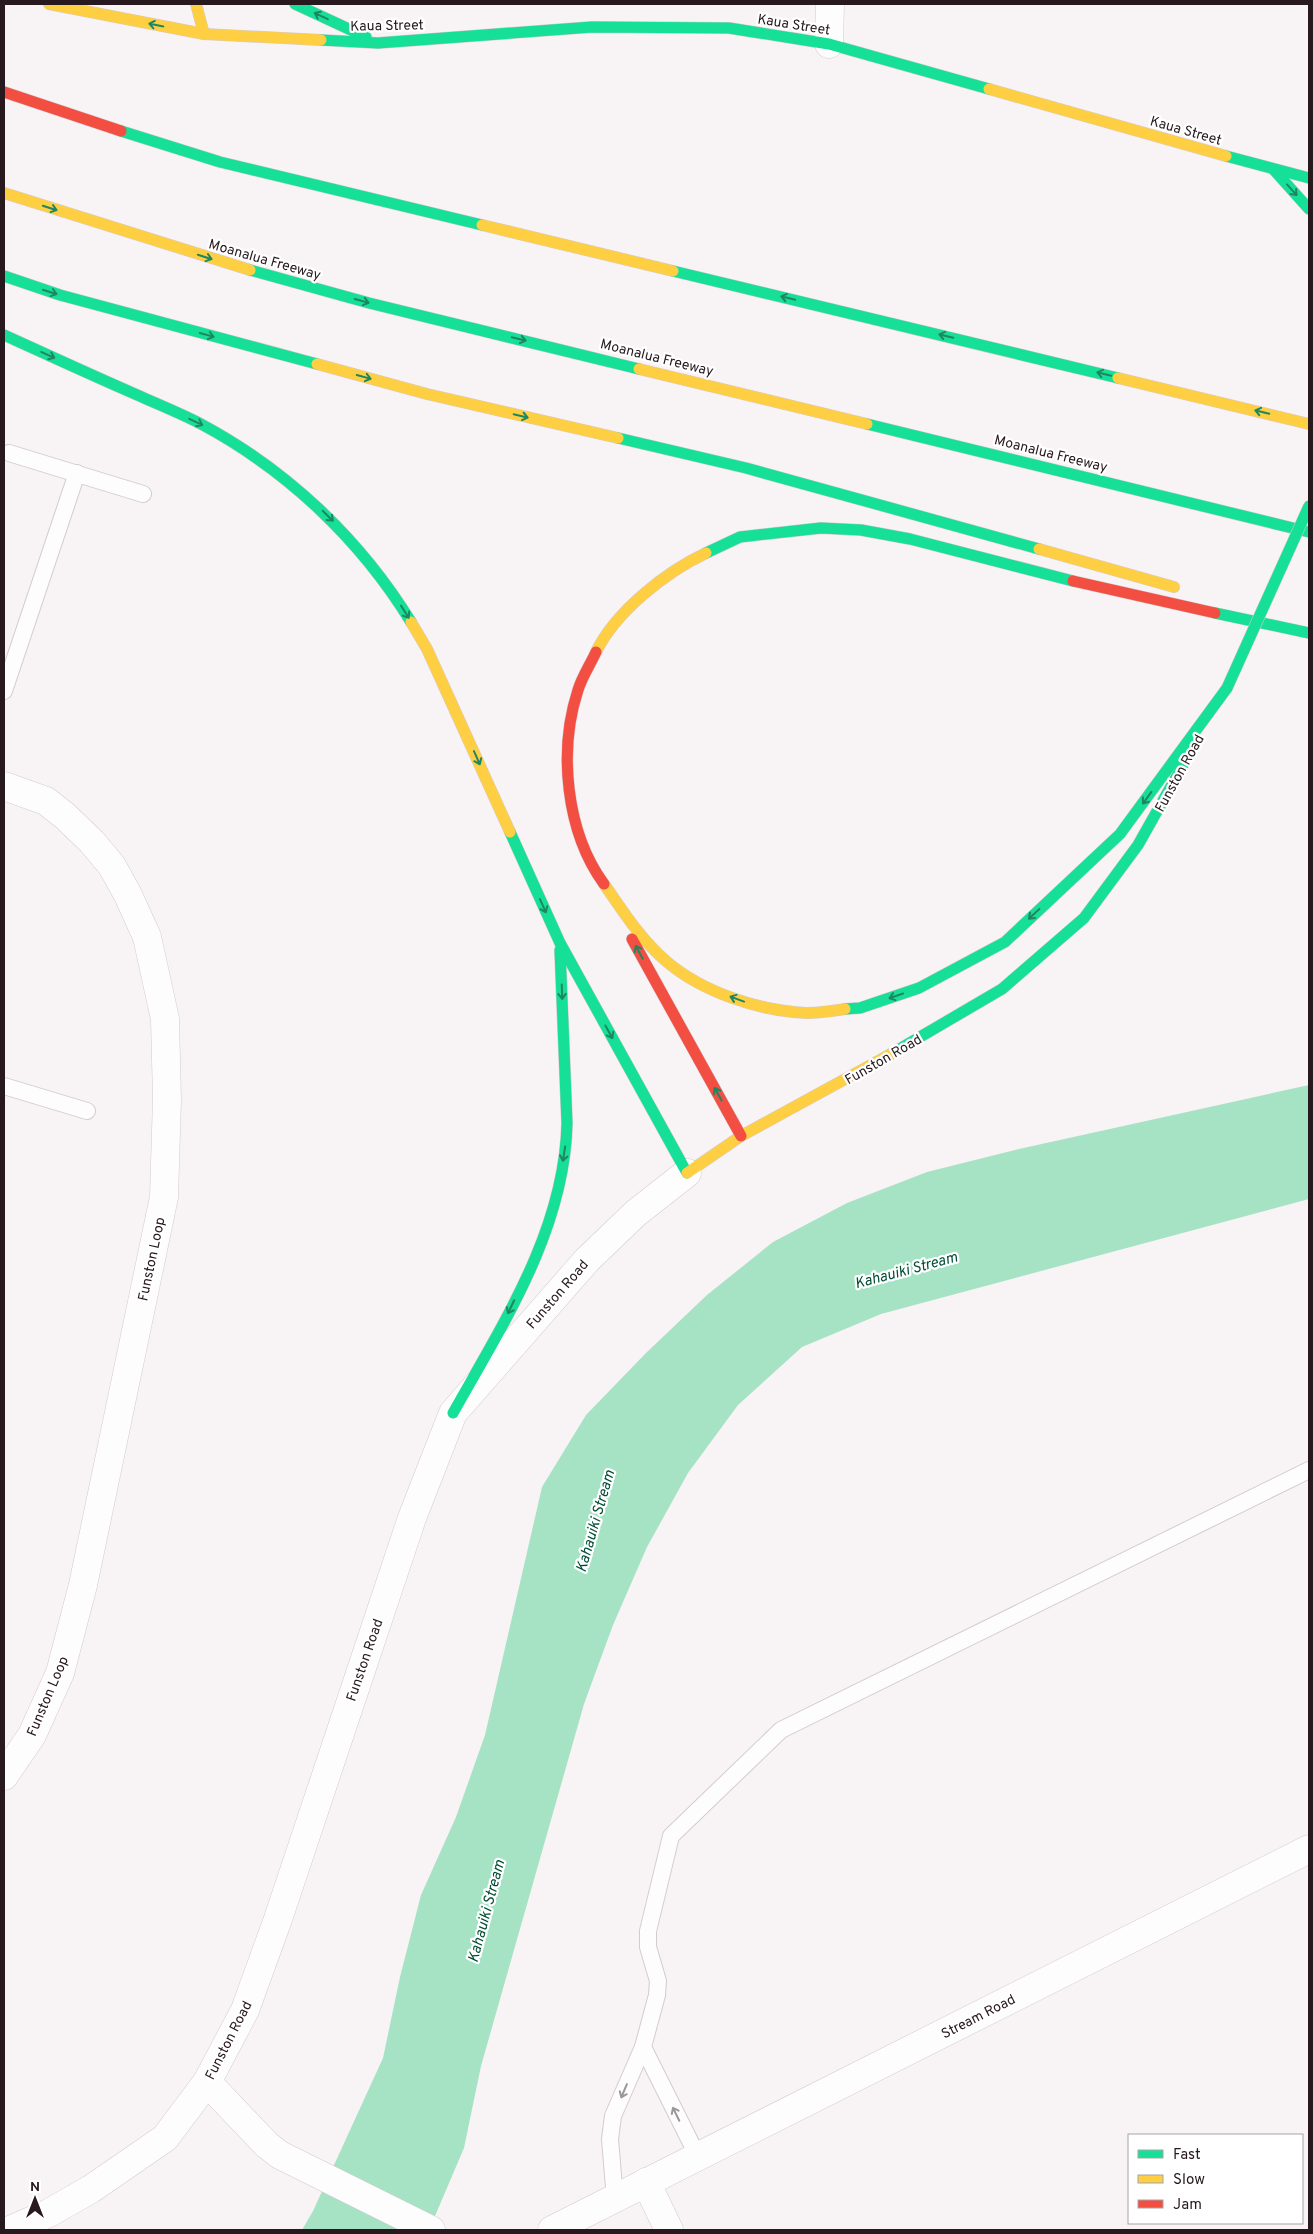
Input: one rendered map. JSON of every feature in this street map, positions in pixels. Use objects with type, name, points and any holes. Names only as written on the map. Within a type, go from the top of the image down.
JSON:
[{"type":"main road","name":"Kaua Street","points":[[54,4],[204,34],[378,43],[601,27],[728,28],[829,44],[1274,170],[1309,178]]},
{"type":"main road","points":[[196,4],[204,34]]},
{"type":"main road","points":[[295,4],[378,43]]},
{"type":"main road","points":[[4,92],[78,118],[220,162],[1309,424]]},
{"type":"main road","points":[[1274,170],[1309,209]]},
{"type":"main road","name":"Moanalua Freeway","points":[[4,193],[226,264],[369,303],[1309,532]]},
{"type":"main road","points":[[4,276],[60,295],[427,394],[746,468],[1185,590]]},
{"type":"main road","points":[[4,335],[209,428],[282,475],[349,536],[404,609],[427,649],[560,943],[687,1173]]},
{"type":"main road","name":"Funston Road","points":[[687,1173],[741,1136],[856,1075],[1002,989],[1084,918],[1138,845],[1227,688],[1309,506]]},
{"type":"main road","points":[[741,1136],[594,871],[576,825],[568,781],[569,733],[578,690],[599,646],[633,604],[657,582],[695,558],[740,537],[821,528],[861,530],[910,540],[1106,589],[1309,633]]},
{"type":"main road","points":[[1252,608],[1309,624]]},
{"type":"main road","points":[[594,871],[636,929],[666,960],[703,986],[750,1004],[807,1013],[860,1008],[919,988],[1005,942],[1120,834],[1227,688]]},
{"type":"main road","points":[[453,1413],[505,1321],[542,1238],[556,1193],[565,1149],[566,1109],[560,943]]},
{"type":"street","points":[[829,44],[830,4]]},
{"type":"street","name":"Funston Loop","points":[[4,786],[46,801],[65,816],[92,842],[112,866],[128,895],[147,937],[165,1019],[167,1099],[164,1197],[83,1585],[60,1673],[32,1735],[5,1773]]},
{"type":"street","name":"Funston Road","points":[[10,2230],[49,2213],[91,2189],[165,2138],[207,2082],[245,2010],[278,1919],[412,1518],[453,1413],[587,1260],[636,1214],[687,1173]]},
{"type":"street","name":"Stream Road","points":[[552,2230],[1309,1849]]},
{"type":"street","points":[[207,2082],[267,2145],[293,2163],[431,2230]]},
{"type":"street","points":[[646,2182],[669,2230]]},
{"type":"lane","points":[[9,453],[143,494]]},
{"type":"lane","points":[[4,691],[76,473]]},
{"type":"lane","points":[[4,1086],[87,1111]]},
{"type":"lane","points":[[615,2198],[610,2139],[613,2116],[643,2046],[657,1995],[658,1981],[648,1947],[648,1931],[671,1836],[781,1730],[1309,1470]]},
{"type":"lane","points":[[643,2046],[698,2157]]},
{"type":"water","name":"Kahauiki Stream","points":[[1309,1085],[1309,1199],[881,1314],[802,1347],[738,1405],[688,1473],[647,1547],[613,1625],[584,1704],[481,2066],[464,2148],[429,2230],[302,2230],[313,2211],[383,2058],[400,1977],[421,1895],[456,1817],[485,1735],[542,1487],[586,1415],[646,1353],[707,1295],[773,1242],[847,1203],[927,1172],[1019,1149]]},
{"type":"traffic: fast","points":[[295,4],[366,37]]},
{"type":"traffic: fast","points":[[321,40],[378,43],[592,27],[729,28],[829,44],[989,89]]},
{"type":"traffic: fast","points":[[121,131],[220,162],[482,225]]},
{"type":"traffic: fast","points":[[1226,156],[1309,178]]},
{"type":"traffic: fast","points":[[1274,170],[1309,209]]},
{"type":"traffic: fast","points":[[250,270],[369,303],[639,369]]},
{"type":"traffic: fast","points":[[673,271],[1118,378]]},
{"type":"traffic: fast","points":[[4,276],[60,295],[317,364]]},
{"type":"traffic: fast","points":[[4,335],[193,420],[233,442],[263,463],[292,485],[345,535],[369,563],[411,622]]},
{"type":"traffic: fast","points":[[867,424],[1309,532]]},
{"type":"traffic: fast","points":[[618,438],[746,468],[1039,549]]},
{"type":"traffic: fast","points":[[1227,688],[1309,506]]},
{"type":"traffic: fast","points":[[706,553],[740,537],[821,528],[861,530],[910,539],[1073,581]]},
{"type":"traffic: fast","points":[[1215,613],[1309,633]]},
{"type":"traffic: fast","points":[[845,1009],[860,1008],[919,988],[1005,942],[1120,834],[1227,688]]},
{"type":"traffic: fast","points":[[891,1054],[1002,989],[1084,918],[1138,845],[1187,758]]},
{"type":"traffic: fast","points":[[510,832],[560,943],[687,1173]]},
{"type":"traffic: fast","points":[[453,1413],[511,1310],[543,1238],[555,1201],[564,1162],[567,1123],[560,950]]},
{"type":"traffic: slow","points":[[49,4],[204,34],[321,40]]},
{"type":"traffic: slow","points":[[196,4],[204,34]]},
{"type":"traffic: slow","points":[[989,89],[1226,156]]},
{"type":"traffic: slow","points":[[4,193],[250,270]]},
{"type":"traffic: slow","points":[[482,225],[673,271]]},
{"type":"traffic: slow","points":[[317,364],[427,394],[618,438]]},
{"type":"traffic: slow","points":[[639,369],[867,424]]},
{"type":"traffic: slow","points":[[1118,378],[1309,424]]},
{"type":"traffic: slow","points":[[1039,549],[1174,587]]},
{"type":"traffic: slow","points":[[596,652],[616,622],[644,594],[675,571],[706,553]]},
{"type":"traffic: slow","points":[[411,622],[427,649],[510,832]]},
{"type":"traffic: slow","points":[[604,884],[648,944],[666,961],[696,982],[732,998],[770,1008],[807,1013],[845,1009]]},
{"type":"traffic: slow","points":[[687,1173],[741,1136],[891,1054]]},
{"type":"traffic: jam","points":[[4,92],[121,131]]},
{"type":"traffic: jam","points":[[1073,581],[1215,613]]},
{"type":"traffic: jam","points":[[596,652],[580,685],[572,714],[567,764],[569,790],[581,840],[591,863],[604,884]]},
{"type":"traffic: jam","points":[[632,939],[741,1136]]}]
